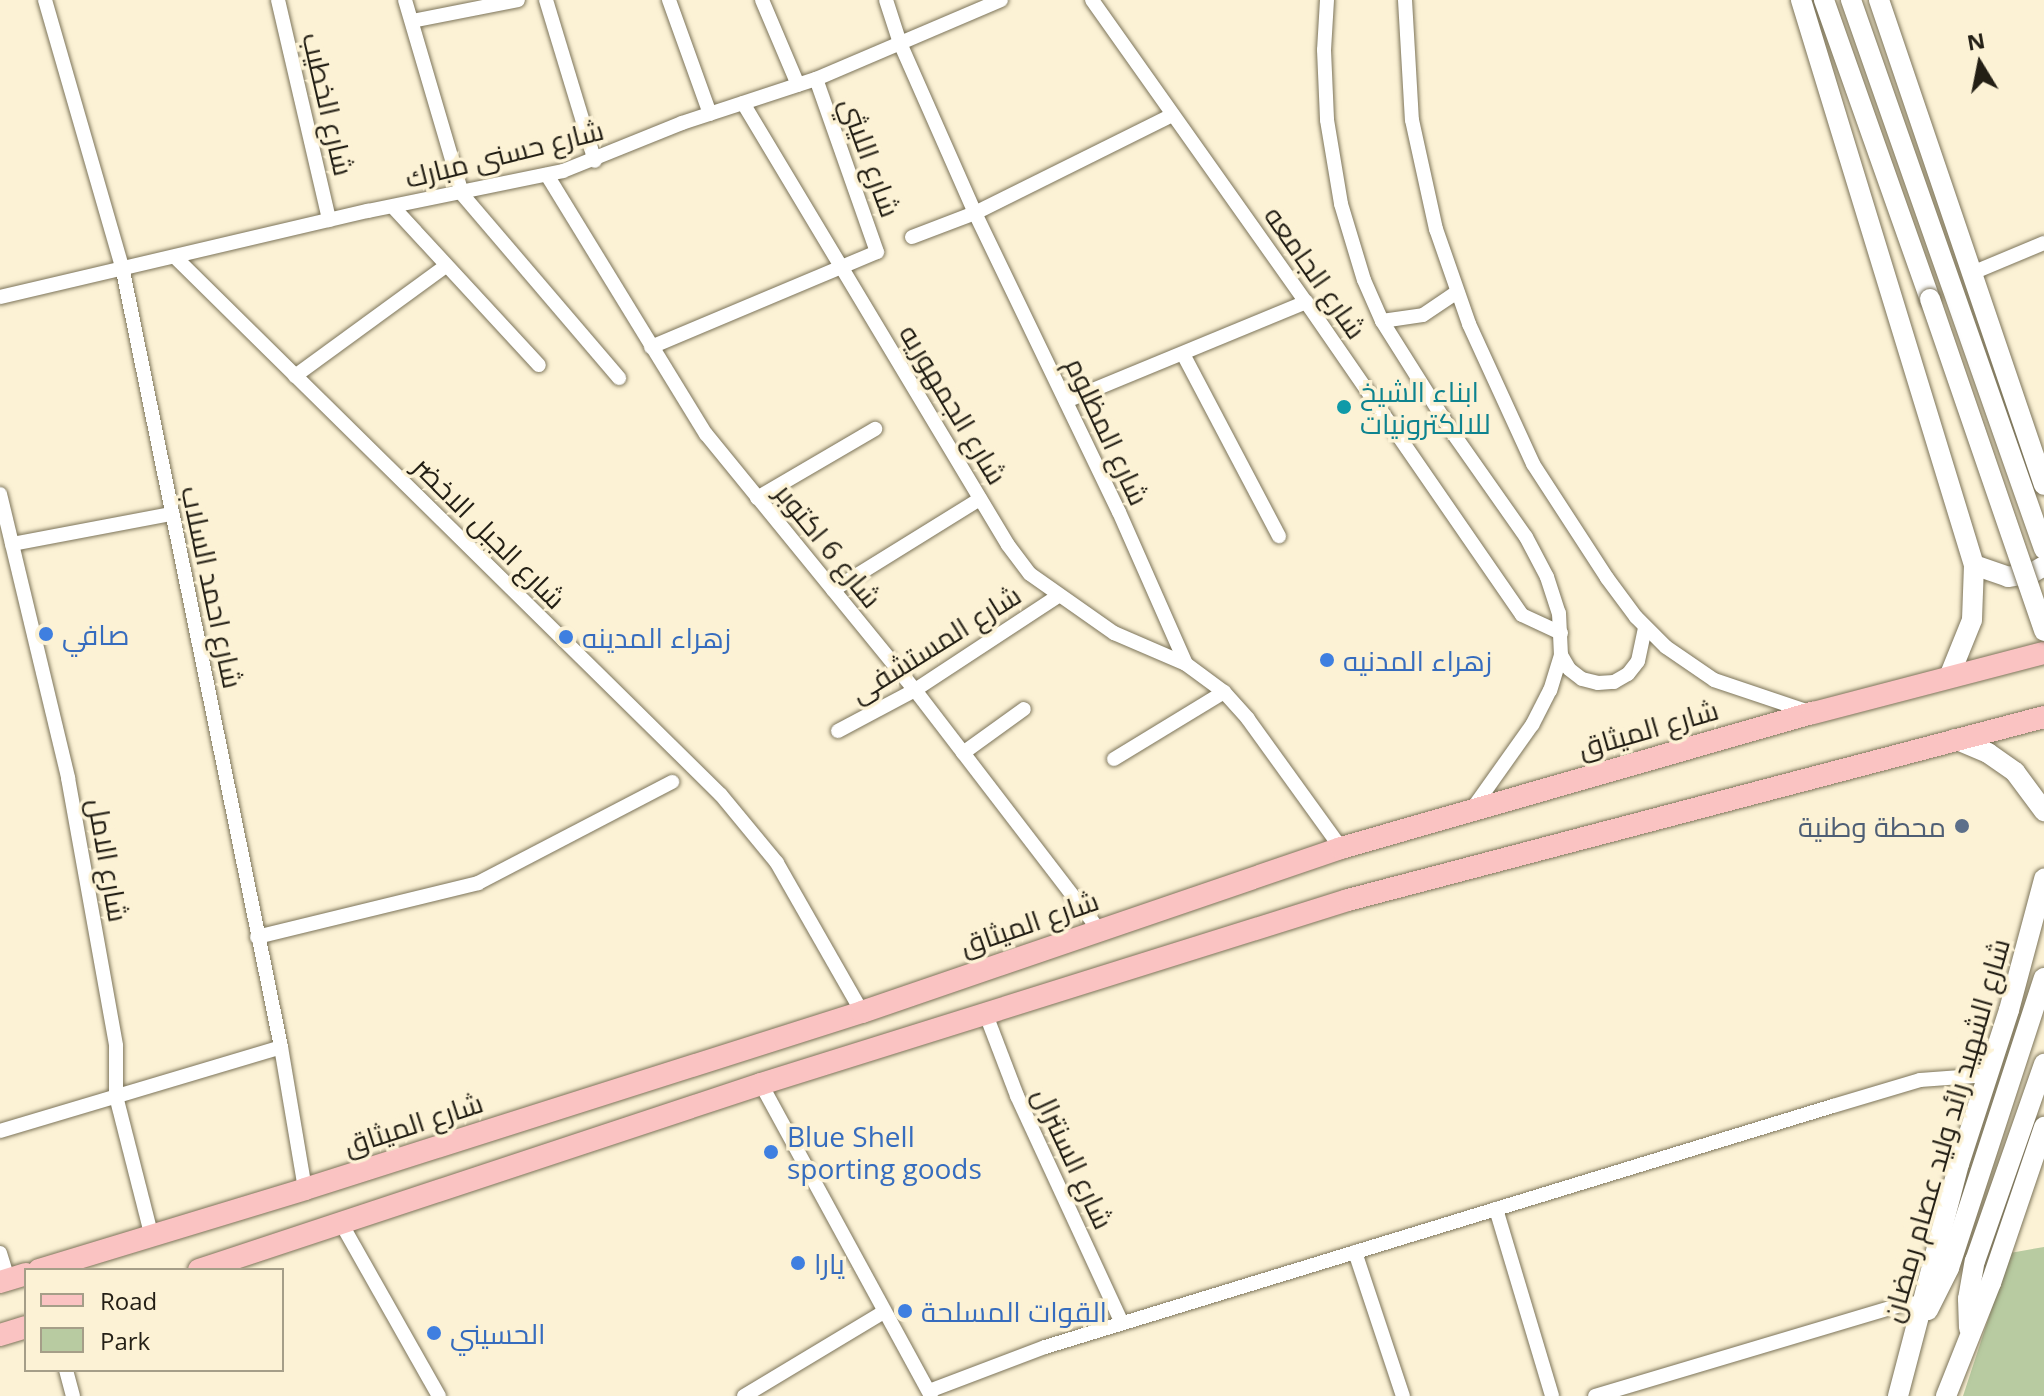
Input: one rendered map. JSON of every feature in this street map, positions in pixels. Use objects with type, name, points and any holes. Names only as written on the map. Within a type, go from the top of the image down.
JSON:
[{"type":"main road","points":[[1801,0],[1954,490],[1974,565],[1972,620],[1949,677]]},
{"type":"main road","points":[[1824,0],[2044,631]]},
{"type":"main road","points":[[1851,0],[2044,549]]},
{"type":"main road","points":[[1879,0],[2044,485]]},
{"type":"main road","points":[[1974,565],[2008,577],[2020,576],[2044,566]]},
{"type":"main road","name":"شارع الميثاق","points":[[51,1268],[862,1012],[1341,848],[1813,713],[2044,653]]},
{"type":"main road","points":[[205,1268],[761,1084],[1348,900],[2044,717]]},
{"type":"main road","points":[[1955,739],[2003,762],[2041,798]]},
{"type":"main road","name":"شارع الشهيد رائد وليد عصام رمضان","points":[[1898,1396],[1959,1164],[2044,879]]},
{"type":"main road","points":[[1916,1328],[1949,1268],[2044,978]]},
{"type":"main road","points":[[1969,1336],[1968,1299],[1975,1261],[2044,1064]]},
{"type":"main road","points":[[1946,1396],[2044,1127]]},
{"type":"main road","points":[[0,1335],[24,1328]]},
{"type":"street","name":"شارع احمد السلاب","points":[[45,0],[123,271],[281,1047],[305,1189]]},
{"type":"street","name":"شارع الخطيب","points":[[278,0],[329,220]]},
{"type":"street","points":[[405,0],[462,194],[619,378]]},
{"type":"street","points":[[412,21],[518,0]]},
{"type":"street","points":[[546,0],[595,161]]},
{"type":"street","points":[[669,0],[710,114]]},
{"type":"street","points":[[762,0],[798,85]]},
{"type":"street","name":"شارع المظلوم","points":[[886,0],[900,43],[975,213],[1066,401],[1186,664],[1224,692],[1341,848]]},
{"type":"street","name":"شارع حسنى مبارك","points":[[0,297],[123,271],[329,220],[547,175],[595,161],[710,114],[816,79],[1001,0]]},
{"type":"street","name":"شارع الجامعه","points":[[1092,0],[1522,615],[1561,633]]},
{"type":"street","points":[[1327,0],[1325,85],[1333,162],[1352,245],[1382,321],[1450,429],[1526,537],[1555,594],[1561,655],[1542,708],[1473,808]]},
{"type":"street","points":[[1405,0],[1408,82],[1418,158],[1456,293],[1533,464],[1580,539],[1645,627],[1689,665],[1714,680],[1813,713]]},
{"type":"street","name":"شارع الليثي","points":[[816,79],[877,252],[842,265]]},
{"type":"street","name":"شارع الجمهوريه","points":[[743,103],[980,499],[1030,574],[1058,596],[1127,640],[1186,664]]},
{"type":"street","points":[[912,237],[975,213],[1172,115]]},
{"type":"street","name":"شارع 6 اكتوبر","points":[[547,175],[706,434],[915,690],[1099,930]]},
{"type":"street","points":[[393,207],[539,365]]},
{"type":"street","points":[[1972,273],[2044,243]]},
{"type":"street","name":"شارع الجبل الاخضر","points":[[176,258],[750,828],[784,873],[862,1012]]},
{"type":"street","points":[[651,347],[842,265]]},
{"type":"street","points":[[295,376],[446,266]]},
{"type":"street","points":[[1382,321],[1423,315],[1456,293]]},
{"type":"street","points":[[1066,401],[1306,302]]},
{"type":"street","points":[[1183,354],[1279,536]]},
{"type":"street","points":[[757,498],[875,429]]},
{"type":"street","name":"شارع الامل","points":[[0,494],[68,778],[116,1046],[116,1096],[152,1237]]},
{"type":"street","points":[[833,590],[980,499]]},
{"type":"street","points":[[12,544],[171,514]]},
{"type":"street","name":"شارع المستشفى","points":[[838,731],[915,690],[1058,596]]},
{"type":"street","points":[[1561,655],[1569,669],[1582,679],[1598,683],[1614,682],[1628,674],[1638,661],[1645,627]]},
{"type":"street","points":[[1114,759],[1224,692]]},
{"type":"street","points":[[963,753],[1024,709]]},
{"type":"street","points":[[257,937],[478,883],[672,782]]},
{"type":"street","name":"شارع السنترال","points":[[985,1012],[1017,1096],[1122,1323]]},
{"type":"street","points":[[0,1131],[281,1047]]},
{"type":"street","points":[[761,1084],[930,1394],[1045,1347],[1920,1080],[1988,1075]]},
{"type":"street","points":[[1496,1209],[1552,1396]]},
{"type":"street","points":[[341,1223],[439,1396]]},
{"type":"street","points":[[1355,1252],[1403,1396]]},
{"type":"street","points":[[0,1253],[11,1279]]},
{"type":"street","points":[[1595,1396],[1904,1304],[1923,1303]]},
{"type":"street","points":[[744,1396],[884,1312]]},
{"type":"street","points":[[67,1372],[73,1396]]},
{"type":"green space","points":[[2044,1247],[2044,1396],[1963,1396],[2010,1253]]},
{"type":"place","name":"ابناء الشيخ للالكترونيات","points":[[1344,407]]},
{"type":"place","name":"صافي","points":[[46,634]]},
{"type":"place","name":"زهراء المدينه","points":[[566,637]]},
{"type":"place","name":"زهراء المدنيه","points":[[1327,660]]},
{"type":"place","name":"محطة وطنية","points":[[1962,826]]},
{"type":"place","name":"Blue Shell sporting goods","points":[[771,1152]]},
{"type":"place","name":"يارا","points":[[798,1263]]},
{"type":"place","name":"القوات المسلحة","points":[[905,1311]]},
{"type":"place","name":"الحسيني","points":[[434,1333]]}]
